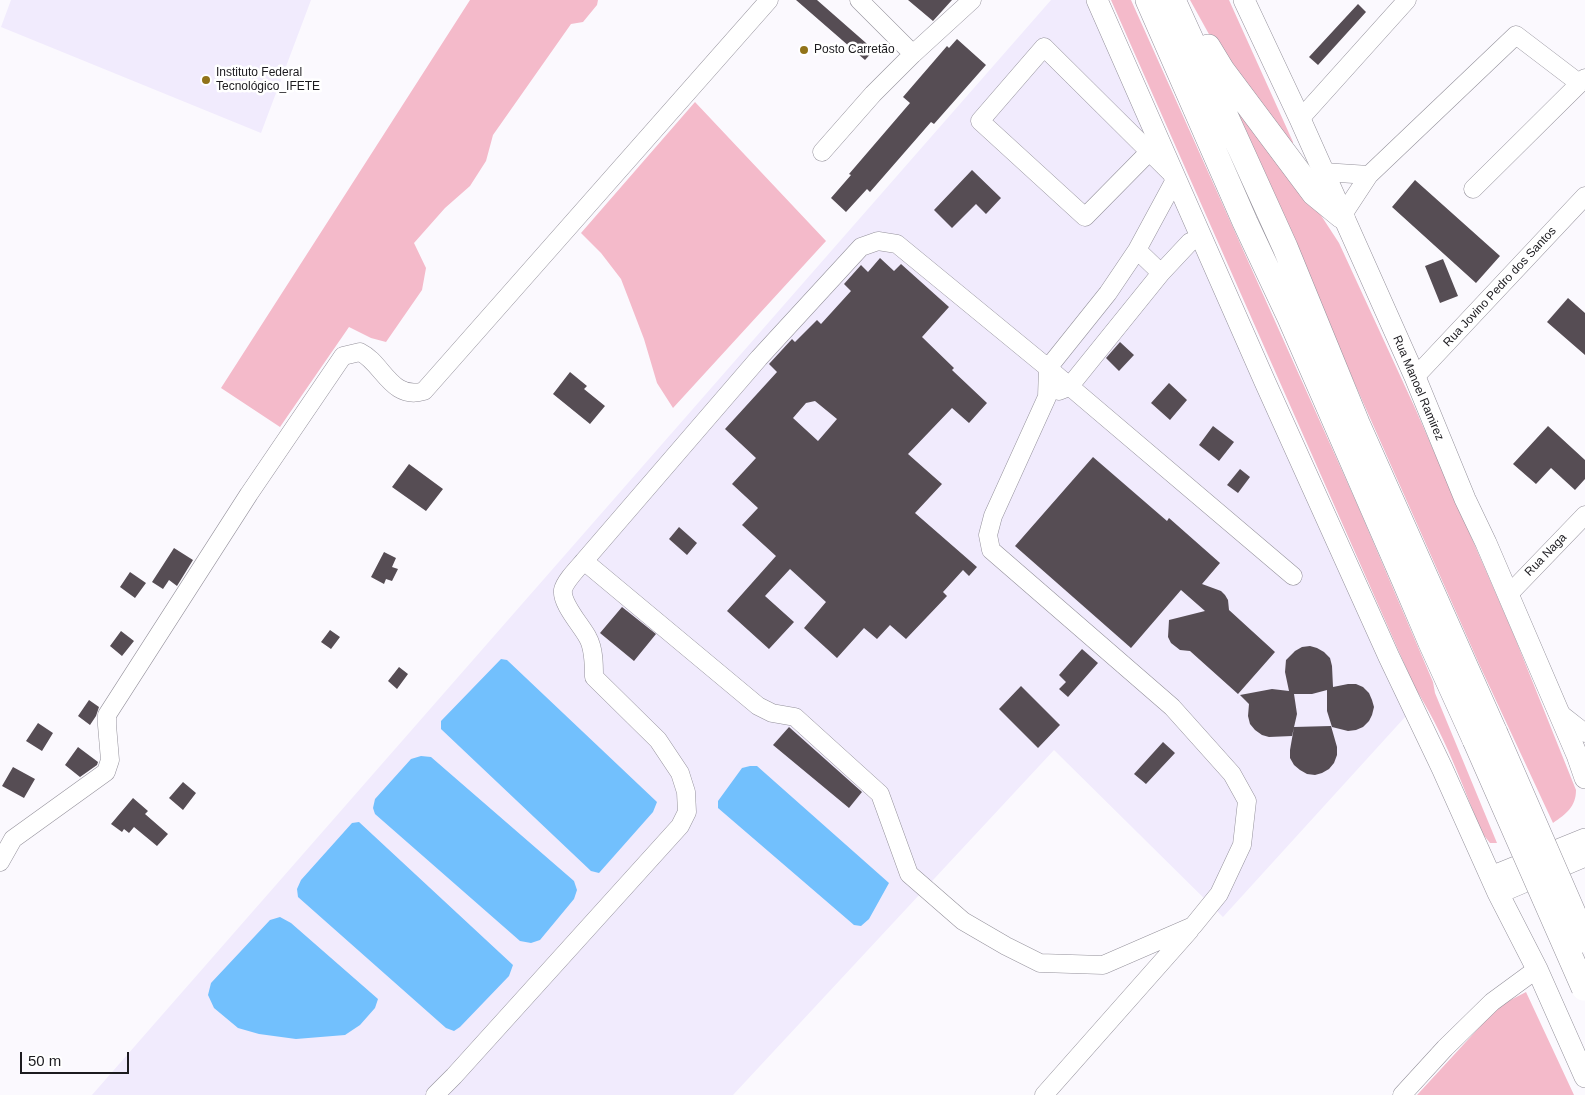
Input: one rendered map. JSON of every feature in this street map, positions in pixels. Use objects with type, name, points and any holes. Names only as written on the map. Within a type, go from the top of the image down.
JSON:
[{"type":"highway","points":[[1148,0],[1245,222],[1290,318],[1431,643],[1485,737],[1585,940]]},
{"type":"highway","points":[[1173,0],[1285,247],[1485,737],[1585,989]]},
{"type":"highway","points":[[1177,0],[1182,3],[1222,70],[1314,193],[1342,216]]},
{"type":"main road","points":[[1097,0],[1381,639],[1494,885],[1537,969],[1585,1077]]},
{"type":"main road","name":"Rua Manoel Ramirez","points":[[1244,0],[1300,119],[1415,377],[1465,499],[1556,710],[1581,759],[1585,778]]},
{"type":"main road","points":[[1494,885],[1585,839]]},
{"type":"main road","points":[[1494,885],[1585,856]]},
{"type":"street","points":[[0,862],[13,839],[106,772],[110,760],[107,716],[249,494],[343,356],[360,352],[367,356],[394,386],[416,394],[424,391],[770,0]]},
{"type":"street","points":[[859,0],[914,54]]},
{"type":"street","points":[[822,152],[873,94],[972,0]]},
{"type":"street","points":[[1300,119],[1407,0]]},
{"type":"street","points":[[1342,216],[1369,175],[1516,35],[1582,80],[1473,189]]},
{"type":"street","points":[[1044,1095],[1194,926],[1219,894],[1242,845],[1247,801],[1232,774],[1172,707],[991,550],[988,535],[993,516],[1047,396],[1048,368],[1108,293],[1137,250],[1176,178],[1150,152],[1044,47],[980,121],[1085,217],[1150,152]]},
{"type":"street","points":[[1323,172],[1369,175]]},
{"type":"street","name":"Rua Jovino Pedro dos Santos","points":[[1415,377],[1585,196]]},
{"type":"street","points":[[1047,396],[1069,387],[1162,273],[1190,242],[1202,238]]},
{"type":"street","points":[[435,1095],[680,826],[687,812],[686,792],[680,773],[658,740],[594,677],[594,661],[589,640],[565,602],[563,590],[570,577],[759,358],[861,247],[878,241],[897,244],[1048,368],[1293,576]]},
{"type":"street","points":[[1137,250],[1162,273]]},
{"type":"street","name":"Rua Naga","points":[[1508,595],[1585,515]]},
{"type":"street","points":[[584,561],[758,706],[772,713],[795,717],[880,794],[909,874],[963,921],[1040,963],[1103,965],[1194,926]]},
{"type":"street","points":[[1556,710],[1585,733]]},
{"type":"street","points":[[1402,1095],[1445,1048],[1492,1002],[1537,969]]},
{"type":"shaded area","name":"Instituto Federal Tecnológico_IFETE","points":[[11,0],[311,0],[261,133],[1,27]]},
{"type":"shaded area","points":[[470,0],[598,0],[597,5],[583,22],[571,24],[493,135],[486,161],[470,186],[445,208],[414,243],[426,268],[422,290],[386,342],[371,338],[349,327],[280,427],[221,388]]},
{"type":"shaded area","points":[[1051,0],[1088,0],[1406,716],[1223,917],[1054,750],[733,1095],[92,1095]]},
{"type":"shaded area","points":[[1111,0],[1131,0],[1357,504],[1433,682],[1435,693],[1497,843],[1490,843],[1482,833],[1444,741],[1415,688]]},
{"type":"shaded area","points":[[1190,0],[1229,0],[1293,142],[1292,146],[1215,45]]},
{"type":"shaded area","points":[[1229,100],[1311,200],[1339,243],[1415,408],[1513,633],[1576,790],[1572,806],[1553,823],[1480,666]]},
{"type":"shaded area","points":[[695,102],[826,241],[673,408],[657,383],[644,339],[621,279],[601,253],[581,233]]},
{"type":"shaded area","points":[[1526,992],[1574,1095],[1417,1095],[1499,1006]]},
{"type":"water","points":[[501,659],[507,660],[657,802],[653,812],[599,873],[591,871],[441,729],[441,721]]},
{"type":"water","points":[[421,756],[431,757],[574,881],[577,890],[574,899],[540,940],[531,943],[520,941],[375,814],[373,808],[375,799],[411,759]]},
{"type":"water","points":[[757,766],[889,883],[869,919],[861,926],[854,925],[718,808],[718,801],[742,768]]},
{"type":"water","points":[[359,822],[513,965],[509,976],[454,1031],[446,1028],[298,897],[297,889],[301,880],[352,823]]},
{"type":"water","points":[[280,917],[291,923],[378,999],[375,1008],[360,1025],[345,1035],[296,1039],[259,1034],[238,1028],[214,1008],[208,995],[211,983],[270,920]]},
{"type":"building","points":[[796,0],[817,0],[874,50],[865,60]]},
{"type":"building","points":[[908,0],[952,0],[933,21]]},
{"type":"building","points":[[1358,4],[1366,12],[1318,65],[1309,57]]},
{"type":"building","points":[[957,39],[986,65],[934,124],[931,122],[870,192],[867,189],[846,212],[831,198],[851,175],[849,174],[910,103],[903,97],[947,46],[949,48]]},
{"type":"building","points":[[972,170],[1001,198],[986,214],[976,204],[952,228],[934,210]]},
{"type":"building","points":[[1415,180],[1500,256],[1476,283],[1392,207]]},
{"type":"building","points":[[880,258],[894,271],[901,264],[949,307],[922,337],[954,368],[952,370],[987,403],[969,423],[952,408],[908,454],[942,484],[915,513],[977,567],[969,576],[963,570],[943,592],[947,596],[906,639],[890,625],[877,639],[864,628],[837,658],[804,628],[826,602],[790,569],[765,596],[794,622],[769,649],[727,611],[776,556],[742,525],[758,508],[732,484],[756,458],[725,429],[777,372],[769,364],[792,339],[795,342],[817,320],[821,324],[851,291],[844,284],[861,265],[868,272]],"holes":[[[815,401],[837,419],[818,441],[793,418],[806,403]]]},
{"type":"building","points":[[1443,259],[1458,296],[1440,303],[1425,266]]},
{"type":"building","points":[[1568,298],[1585,313],[1585,355],[1547,322]]},
{"type":"building","points":[[1120,342],[1134,355],[1119,371],[1106,358]]},
{"type":"building","points":[[570,372],[587,386],[584,389],[605,406],[590,424],[553,394]]},
{"type":"building","points":[[1169,383],[1187,400],[1170,420],[1151,403]]},
{"type":"building","points":[[1213,426],[1234,442],[1219,461],[1199,445]]},
{"type":"building","points":[[1548,426],[1585,460],[1585,479],[1575,490],[1551,468],[1536,484],[1513,464]]},
{"type":"building","points":[[1093,457],[1167,521],[1169,518],[1220,563],[1202,584],[1221,591],[1228,600],[1229,610],[1275,652],[1238,694],[1190,651],[1180,650],[1171,643],[1168,637],[1169,620],[1205,611],[1181,590],[1131,648],[1015,546]]},
{"type":"building","points":[[409,464],[443,489],[426,511],[392,487]]},
{"type":"building","points":[[1240,469],[1250,477],[1238,493],[1227,485]]},
{"type":"building","points":[[679,527],[697,543],[687,555],[669,539]]},
{"type":"building","points":[[174,548],[193,560],[177,586],[169,580],[163,589],[152,582]]},
{"type":"building","points":[[384,552],[396,558],[392,567],[398,569],[392,581],[386,579],[384,584],[371,577]]},
{"type":"building","points":[[130,572],[146,583],[135,598],[120,587]]},
{"type":"building","points":[[622,607],[656,634],[634,661],[600,633]]},
{"type":"building","points":[[330,630],[340,637],[331,649],[321,642]]},
{"type":"building","points":[[121,631],[134,641],[122,656],[110,646]]},
{"type":"building","points":[[1310,646],[1324,652],[1330,658],[1333,687],[1356,684],[1363,687],[1369,693],[1374,707],[1369,721],[1363,727],[1356,730],[1348,731],[1332,727],[1327,711],[1327,690],[1312,694],[1294,694],[1297,714],[1292,736],[1269,737],[1262,735],[1250,724],[1248,716],[1249,704],[1240,695],[1272,689],[1289,691],[1285,672],[1286,660],[1295,651],[1302,647]]},
{"type":"building","points":[[1082,649],[1098,663],[1068,697],[1059,689],[1066,682],[1059,675]]},
{"type":"building","points":[[399,667],[408,674],[397,689],[388,681]]},
{"type":"building","points":[[1021,686],[1060,725],[1038,748],[999,709]]},
{"type":"building","points":[[89,700],[99,707],[90,725],[78,716]]},
{"type":"building","points":[[38,723],[53,733],[42,751],[26,741]]},
{"type":"building","points":[[1331,726],[1337,747],[1334,763],[1329,769],[1315,775],[1307,774],[1300,770],[1290,758],[1294,727]]},
{"type":"building","points":[[789,727],[862,792],[849,808],[773,745]]},
{"type":"building","points":[[1163,742],[1175,753],[1146,784],[1134,774]]},
{"type":"building","points":[[78,747],[98,762],[97,765],[80,777],[65,765]]},
{"type":"building","points":[[13,767],[35,779],[24,798],[2,786]]},
{"type":"building","points":[[183,782],[196,793],[183,810],[169,798]]},
{"type":"building","points":[[133,798],[148,811],[145,814],[168,834],[157,846],[134,827],[129,833],[124,829],[122,832],[111,824]]},
{"type":"place","name":"Posto Carretão","points":[[804,50]]},
{"type":"place","name":"Instituto Federal Tecnológico_IFETE","points":[[206,80]]}]
